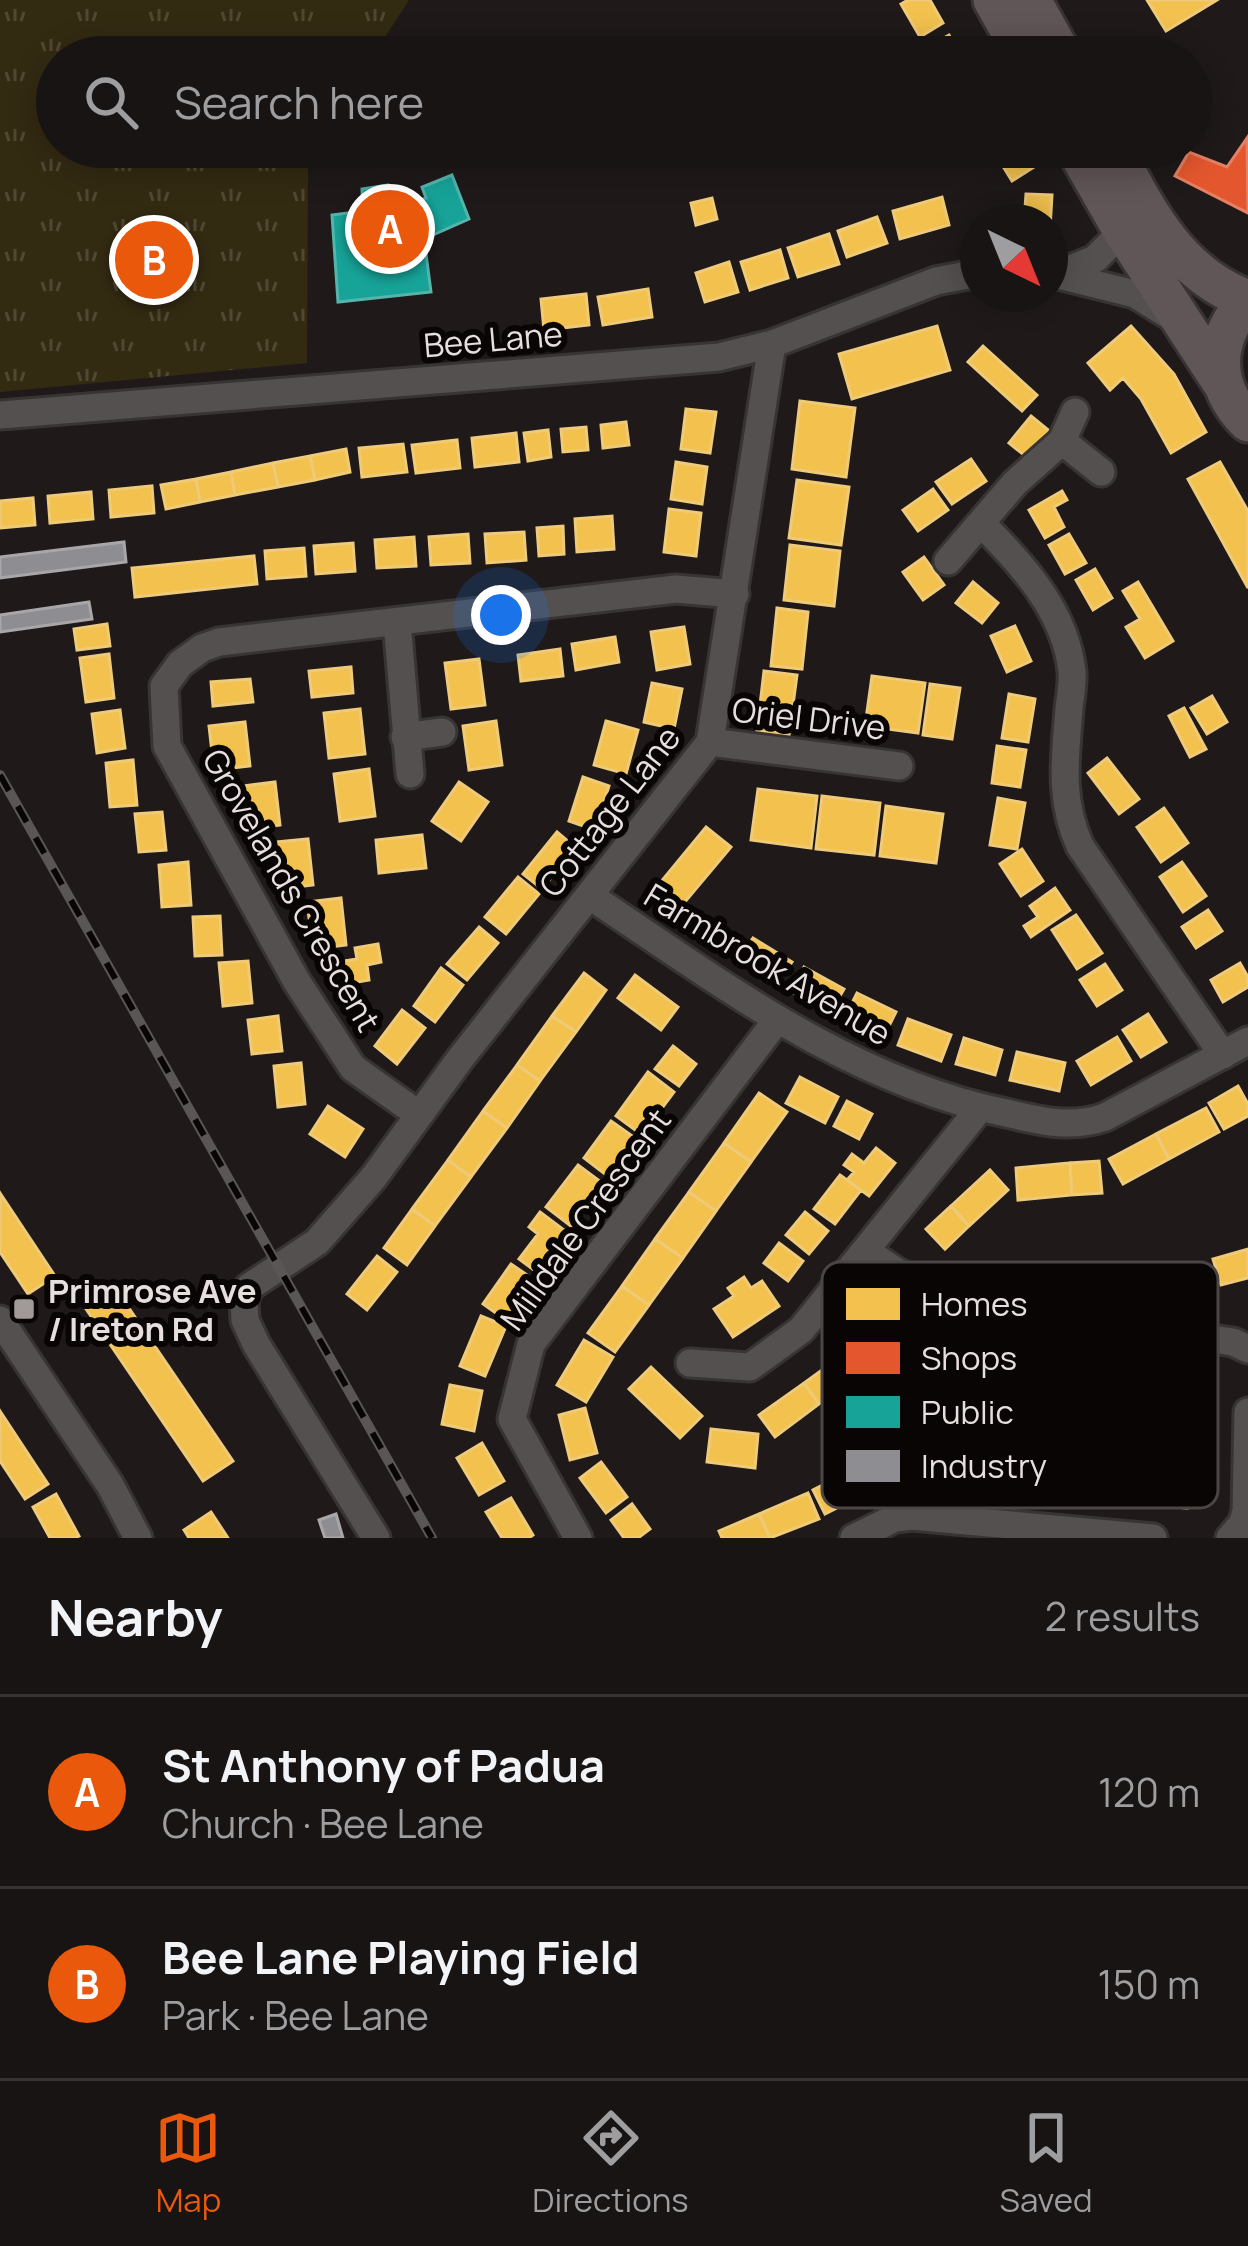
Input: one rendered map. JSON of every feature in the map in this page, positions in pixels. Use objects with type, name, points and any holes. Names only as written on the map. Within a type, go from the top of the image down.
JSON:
[{"type":"highway","points":[[993,0],[1013,36]]},
{"type":"highway","points":[[1030,0],[1051,36]]},
{"type":"highway","points":[[1087,168],[1230,402],[1248,422]]},
{"type":"highway","points":[[1124,168],[1152,220],[1189,266],[1208,282],[1248,300],[1232,316],[1222,337],[1221,381]]},
{"type":"street","points":[[1068,270],[1085,266],[1123,231]]},
{"type":"street","points":[[1068,276],[1135,294],[1180,322]]},
{"type":"street","name":"Bee Lane","points":[[0,415],[719,357],[772,344],[918,287],[960,277]]},
{"type":"street","name":"Cottage Lane","points":[[376,1538],[309,1434],[245,1320],[244,1301],[249,1287],[317,1242],[374,1177],[418,1114],[710,742],[772,344]]},
{"type":"street","points":[[948,561],[1016,483],[1061,441],[1075,412]]},
{"type":"street","points":[[1061,441],[1101,472]]},
{"type":"street","points":[[982,524],[1029,571],[1055,618],[1072,671],[1063,791],[1066,817],[1080,846],[1236,1048]]},
{"type":"street","name":"Grovelands Crescent","points":[[418,1114],[353,1068],[297,982],[167,746],[164,686],[180,664],[202,648],[284,631],[676,589],[735,593]]},
{"type":"street","points":[[397,622],[410,775]]},
{"type":"street","points":[[405,737],[442,732]]},
{"type":"street","name":"Oriel Drive","points":[[710,742],[899,766]]},
{"type":"street","name":"Farmbrook Avenue","points":[[590,896],[777,1020],[876,1074],[980,1108],[1082,1126],[1236,1048]]},
{"type":"street","name":"Milldale Crescent","points":[[578,1538],[512,1419],[531,1344],[777,1020]]},
{"type":"street","points":[[859,1262],[980,1108]]},
{"type":"street","points":[[867,1252],[882,1262]]},
{"type":"street","points":[[690,1363],[750,1367],[801,1330],[822,1305]]},
{"type":"street","points":[[0,1319],[110,1485],[138,1538]]},
{"type":"street","points":[[1218,1340],[1248,1349]]},
{"type":"street","points":[[1230,1538],[1246,1512],[1248,1412]]},
{"type":"street","points":[[854,1538],[895,1518],[912,1516],[1153,1538]]},
{"type":"green space","points":[[0,0],[409,0],[386,36],[36,36],[36,168],[308,168],[307,363],[0,392]]},
{"type":"building: Homes","points":[[930,0],[943,23],[919,36],[901,4]]},
{"type":"building: Homes","points":[[1147,0],[1217,0],[1166,31]]},
{"type":"building: Homes","points":[[1004,168],[1032,168],[1012,181]]},
{"type":"building: Homes","points":[[1026,194],[1052,195],[1051,204],[1025,204]]},
{"type":"building: Homes","points":[[942,197],[949,225],[900,239],[893,211]]},
{"type":"building: Homes","points":[[712,198],[717,219],[696,225],[691,203]]},
{"type":"building: Homes","points":[[877,217],[887,243],[847,257],[838,231]]},
{"type":"building: Homes","points":[[829,234],[839,264],[798,277],[788,248]]},
{"type":"building: Homes","points":[[780,250],[788,278],[750,290],[741,262]]},
{"type":"building: Homes","points":[[729,262],[738,292],[705,302],[696,273]]},
{"type":"building: Homes","points":[[648,289],[652,317],[603,325],[598,297]]},
{"type":"building: Homes","points":[[586,294],[589,325],[544,330],[541,299]]},
{"type":"building: Homes","points":[[937,326],[950,370],[852,399],[839,354]]},
{"type":"building: Homes","points":[[1131,326],[1174,374],[1206,432],[1171,453],[1141,399],[1123,378],[1110,390],[1088,363]]},
{"type":"building: Homes","points":[[983,346],[1037,395],[1022,411],[968,362]]},
{"type":"building: Homes","points":[[800,401],[855,408],[846,477],[792,469]]},
{"type":"building: Homes","points":[[686,409],[716,412],[710,453],[681,449]]},
{"type":"building: Homes","points":[[1031,416],[1053,434],[1030,460],[1009,443]]},
{"type":"building: Homes","points":[[626,422],[629,445],[603,448],[601,425]]},
{"type":"building: Homes","points":[[586,427],[588,450],[563,452],[561,429]]},
{"type":"building: Homes","points":[[548,430],[551,457],[528,461],[524,433]]},
{"type":"building: Homes","points":[[516,433],[519,462],[475,467],[472,438]]},
{"type":"building: Homes","points":[[457,440],[460,468],[416,473],[412,445]]},
{"type":"building: Homes","points":[[403,444],[407,472],[362,477],[359,448]]},
{"type":"building: Homes","points":[[346,449],[350,472],[315,480],[310,456]]},
{"type":"building: Homes","points":[[310,456],[315,480],[278,487],[273,463]]},
{"type":"building: Homes","points":[[971,459],[986,481],[952,504],[936,482]]},
{"type":"building: Homes","points":[[676,462],[707,467],[702,504],[671,499]]},
{"type":"building: Homes","points":[[1220,462],[1248,511],[1248,588],[1188,479]]},
{"type":"building: Homes","points":[[273,463],[278,487],[235,495],[231,472]]},
{"type":"building: Homes","points":[[231,472],[235,495],[200,502],[196,479]]},
{"type":"building: Homes","points":[[196,479],[200,502],[166,509],[161,485]]},
{"type":"building: Homes","points":[[797,480],[849,487],[841,545],[789,538]]},
{"type":"building: Homes","points":[[152,486],[154,513],[111,517],[109,490]]},
{"type":"building: Homes","points":[[933,489],[948,510],[918,531],[903,510]]},
{"type":"building: Homes","points":[[1062,491],[1067,500],[1054,507],[1064,527],[1045,538],[1029,510]]},
{"type":"building: Homes","points":[[91,492],[93,519],[50,523],[48,496]]},
{"type":"building: Homes","points":[[33,498],[35,525],[0,528],[0,501]]},
{"type":"building: Homes","points":[[669,509],[701,513],[696,556],[664,552]]},
{"type":"building: Homes","points":[[612,516],[614,549],[577,552],[575,519]]},
{"type":"building: Homes","points":[[563,526],[564,554],[539,556],[537,528]]},
{"type":"building: Homes","points":[[524,532],[526,560],[487,563],[485,534]]},
{"type":"building: Homes","points":[[468,534],[470,563],[431,565],[429,537]]},
{"type":"building: Homes","points":[[1069,534],[1086,563],[1065,574],[1049,545]]},
{"type":"building: Homes","points":[[414,537],[416,566],[377,568],[375,540]]},
{"type":"building: Homes","points":[[353,543],[355,571],[316,574],[314,546]]},
{"type":"building: Homes","points":[[790,545],[840,551],[834,606],[784,600]]},
{"type":"building: Homes","points":[[304,548],[306,576],[267,579],[265,551]]},
{"type":"building: Homes","points":[[254,556],[257,584],[135,597],[132,568]]},
{"type":"building: Homes","points":[[924,557],[944,585],[923,600],[903,572]]},
{"type":"building: Homes","points":[[1095,569],[1112,598],[1093,610],[1076,580]]},
{"type":"building: Homes","points":[[973,582],[998,603],[982,623],[956,603]]},
{"type":"building: Homes","points":[[1138,582],[1173,641],[1145,658],[1126,627],[1140,619],[1123,591]]},
{"type":"building: Homes","points":[[777,608],[808,612],[802,669],[771,666]]},
{"type":"building: Homes","points":[[107,624],[110,646],[77,650],[74,629]]},
{"type":"building: Homes","points":[[1015,626],[1031,661],[1007,672],[991,636]]},
{"type":"building: Homes","points":[[684,627],[690,664],[657,670],[651,632]]},
{"type":"building: Homes","points":[[615,637],[619,662],[576,670],[572,644]]},
{"type":"building: Homes","points":[[560,649],[563,676],[521,681],[518,655]]},
{"type":"building: Homes","points":[[109,654],[114,698],[86,702],[80,658]]},
{"type":"building: Homes","points":[[479,659],[485,705],[451,709],[445,663]]},
{"type":"building: Homes","points":[[351,667],[353,693],[312,697],[309,671]]},
{"type":"building: Homes","points":[[764,671],[797,675],[789,735],[757,731]]},
{"type":"building: Homes","points":[[872,676],[925,683],[918,733],[865,726]]},
{"type":"building: Homes","points":[[250,679],[253,702],[213,706],[211,682]]},
{"type":"building: Homes","points":[[652,683],[682,689],[674,729],[644,722]]},
{"type":"building: Homes","points":[[930,684],[960,688],[952,739],[923,735]]},
{"type":"building: Homes","points":[[1009,694],[1035,699],[1028,742],[1002,738]]},
{"type":"building: Homes","points":[[1212,696],[1227,722],[1207,734],[1191,708]]},
{"type":"building: Homes","points":[[1184,708],[1206,749],[1190,757],[1169,716]]},
{"type":"building: Homes","points":[[360,709],[365,754],[329,758],[324,713]]},
{"type":"building: Homes","points":[[120,710],[125,748],[97,753],[92,714]]},
{"type":"building: Homes","points":[[496,721],[502,765],[469,770],[463,726]]},
{"type":"building: Homes","points":[[606,721],[638,730],[626,774],[594,765]]},
{"type":"building: Homes","points":[[245,722],[250,766],[214,770],[209,726]]},
{"type":"building: Homes","points":[[997,746],[1026,750],[1020,787],[992,783]]},
{"type":"building: Homes","points":[[1107,758],[1139,799],[1119,814],[1088,773]]},
{"type":"building: Homes","points":[[133,760],[137,805],[110,807],[106,763]]},
{"type":"building: Homes","points":[[369,769],[375,816],[340,821],[334,774]]},
{"type":"building: Homes","points":[[583,777],[609,786],[595,830],[569,821]]},
{"type":"building: Homes","points":[[275,782],[280,825],[248,830],[243,786]]},
{"type":"building: Homes","points":[[459,782],[488,802],[461,841],[432,821]]},
{"type":"building: Homes","points":[[758,789],[817,796],[811,848],[751,840]]},
{"type":"building: Homes","points":[[822,796],[880,803],[874,855],[816,849]]},
{"type":"building: Homes","points":[[998,798],[1025,803],[1017,849],[990,845]]},
{"type":"building: Homes","points":[[886,806],[943,814],[936,863],[880,856]]},
{"type":"building: Homes","points":[[1164,808],[1188,843],[1161,862],[1137,827]]},
{"type":"building: Homes","points":[[162,812],[166,850],[139,852],[135,814]]},
{"type":"building: Homes","points":[[706,827],[731,847],[674,915],[650,895]]},
{"type":"building: Homes","points":[[557,832],[576,848],[542,889],[523,874]]},
{"type":"building: Homes","points":[[422,835],[426,868],[379,873],[376,840]]},
{"type":"building: Homes","points":[[308,839],[313,885],[280,889],[275,842]]},
{"type":"building: Homes","points":[[1022,849],[1043,881],[1021,896],[1000,864]]},
{"type":"building: Homes","points":[[188,862],[191,905],[162,907],[159,865]]},
{"type":"building: Homes","points":[[1182,862],[1206,896],[1183,912],[1160,877]]},
{"type":"building: Homes","points":[[518,877],[539,894],[506,934],[485,917]]},
{"type":"building: Homes","points":[[1055,888],[1070,910],[1031,937],[1024,926],[1038,917],[1030,906]]},
{"type":"building: Homes","points":[[341,898],[346,945],[313,949],[307,902]]},
{"type":"building: Homes","points":[[1208,910],[1222,931],[1196,948],[1182,927]]},
{"type":"building: Homes","points":[[1076,915],[1102,953],[1077,969],[1052,930]]},
{"type":"building: Homes","points":[[220,916],[222,955],[195,956],[193,917]]},
{"type":"building: Homes","points":[[479,927],[498,943],[467,980],[447,964]]},
{"type":"building: Homes","points":[[753,938],[792,962],[777,985],[738,960]]},
{"type":"building: Homes","points":[[378,944],[381,962],[367,965],[369,980],[334,986],[331,963],[357,959],[355,948]]},
{"type":"building: Homes","points":[[248,961],[252,1003],[223,1006],[219,963]]},
{"type":"building: Homes","points":[[1240,963],[1248,987],[1223,1002],[1211,980]]},
{"type":"building: Homes","points":[[1105,964],[1122,990],[1097,1006],[1080,980]]},
{"type":"building: Homes","points":[[804,967],[844,989],[830,1013],[790,991]]},
{"type":"building: Homes","points":[[441,968],[463,985],[435,1022],[414,1006]]},
{"type":"building: Homes","points":[[584,973],[606,990],[576,1032],[552,1016]]},
{"type":"building: Homes","points":[[635,975],[678,1007],[661,1030],[618,998]]},
{"type":"building: Homes","points":[[857,993],[896,1012],[883,1038],[844,1019]]},
{"type":"building: Homes","points":[[402,1010],[425,1028],[397,1064],[375,1046]]},
{"type":"building: Homes","points":[[1148,1014],[1166,1042],[1141,1057],[1123,1030]]},
{"type":"building: Homes","points":[[278,1016],[282,1051],[252,1054],[248,1020]]},
{"type":"building: Homes","points":[[552,1016],[576,1032],[540,1081],[517,1065]]},
{"type":"building: Homes","points":[[908,1019],[951,1035],[941,1061],[898,1045]]},
{"type":"building: Homes","points":[[1117,1037],[1131,1061],[1091,1085],[1077,1061]]},
{"type":"building: Homes","points":[[964,1038],[1002,1050],[995,1075],[956,1064]]},
{"type":"building: Homes","points":[[673,1046],[696,1064],[679,1086],[655,1069]]},
{"type":"building: Homes","points":[[1017,1052],[1065,1063],[1059,1091],[1010,1080]]},
{"type":"building: Homes","points":[[301,1063],[305,1104],[278,1107],[274,1066]]},
{"type":"building: Homes","points":[[517,1065],[540,1081],[507,1128],[483,1111]]},
{"type":"building: Homes","points":[[648,1072],[674,1092],[642,1135],[616,1116]]},
{"type":"building: Homes","points":[[800,1077],[838,1097],[825,1123],[786,1103]]},
{"type":"building: Homes","points":[[1238,1086],[1248,1104],[1248,1116],[1224,1129],[1209,1103]]},
{"type":"building: Homes","points":[[759,1093],[787,1112],[751,1162],[724,1143]]},
{"type":"building: Homes","points":[[847,1101],[872,1114],[859,1139],[834,1126]]},
{"type":"building: Homes","points":[[328,1106],[363,1129],[345,1157],[310,1134]]},
{"type":"building: Homes","points":[[1206,1108],[1219,1132],[1169,1159],[1156,1134]]},
{"type":"building: Homes","points":[[483,1111],[507,1128],[471,1177],[448,1160]]},
{"type":"building: Homes","points":[[611,1121],[638,1140],[610,1178],[584,1158]]},
{"type":"building: Homes","points":[[1156,1134],[1169,1159],[1123,1184],[1109,1159]]},
{"type":"building: Homes","points":[[724,1143],[751,1162],[716,1211],[689,1192]]},
{"type":"building: Homes","points":[[876,1148],[895,1163],[869,1196],[847,1180],[854,1172],[844,1165],[852,1154],[864,1163]]},
{"type":"building: Homes","points":[[448,1160],[471,1177],[435,1226],[412,1209]]},
{"type":"building: Homes","points":[[1099,1161],[1102,1193],[1072,1195],[1070,1163]]},
{"type":"building: Homes","points":[[1070,1163],[1072,1195],[1018,1200],[1016,1168]]},
{"type":"building: Homes","points":[[578,1165],[605,1185],[572,1227],[546,1207]]},
{"type":"building: Homes","points":[[990,1170],[1008,1190],[969,1226],[951,1206]]},
{"type":"building: Homes","points":[[840,1175],[861,1190],[835,1224],[814,1209]]},
{"type":"building: Homes","points":[[689,1192],[716,1211],[683,1258],[655,1239]]},
{"type":"building: Homes","points":[[0,1193],[55,1276],[28,1294],[0,1252]]},
{"type":"building: Homes","points":[[951,1206],[969,1226],[945,1249],[926,1229]]},
{"type":"building: Homes","points":[[412,1209],[435,1226],[407,1265],[384,1248]]},
{"type":"building: Homes","points":[[540,1212],[572,1236],[542,1276],[519,1259],[538,1234],[529,1227]]},
{"type":"building: Homes","points":[[805,1212],[828,1231],[809,1254],[786,1235]]},
{"type":"building: Homes","points":[[655,1239],[683,1258],[649,1305],[622,1286]]},
{"type":"building: Homes","points":[[779,1243],[803,1261],[788,1281],[764,1263]]},
{"type":"building: Homes","points":[[1248,1249],[1248,1278],[1221,1285],[1218,1262],[1213,1259]]},
{"type":"building: Homes","points":[[377,1256],[397,1272],[367,1310],[347,1294]]},
{"type":"building: Homes","points":[[511,1264],[536,1281],[507,1321],[483,1304]]},
{"type":"building: Homes","points":[[744,1277],[751,1288],[762,1281],[779,1306],[733,1337],[714,1309],[734,1296],[728,1288]]},
{"type":"building: Homes","points":[[622,1286],[649,1305],[615,1352],[588,1333]]},
{"type":"building: Homes","points":[[116,1289],[233,1461],[203,1481],[86,1309]]},
{"type":"building: Homes","points":[[481,1316],[506,1326],[485,1376],[460,1366]]},
{"type":"building: Homes","points":[[584,1340],[613,1357],[586,1402],[557,1385]]},
{"type":"building: Homes","points":[[651,1367],[702,1416],[680,1438],[629,1389]]},
{"type":"building: Homes","points":[[822,1370],[822,1402],[819,1404],[804,1383]]},
{"type":"building: Homes","points":[[804,1383],[819,1404],[775,1437],[759,1415]]},
{"type":"building: Homes","points":[[450,1385],[482,1391],[474,1431],[442,1424]]},
{"type":"building: Homes","points":[[585,1408],[597,1453],[570,1460],[559,1415]]},
{"type":"building: Homes","points":[[0,1411],[48,1484],[25,1499],[0,1461]]},
{"type":"building: Homes","points":[[711,1429],[758,1434],[755,1468],[707,1462]]},
{"type":"building: Homes","points":[[482,1443],[504,1481],[479,1495],[457,1458]]},
{"type":"building: Homes","points":[[601,1462],[627,1497],[606,1513],[580,1478]]},
{"type":"building: Homes","points":[[822,1485],[822,1508],[813,1490]]},
{"type":"building: Homes","points":[[808,1493],[819,1519],[770,1538],[759,1514]]},
{"type":"building: Homes","points":[[56,1494],[79,1536],[75,1538],[50,1538],[33,1507]]},
{"type":"building: Homes","points":[[511,1498],[533,1535],[529,1538],[502,1538],[486,1512]]},
{"type":"building: Homes","points":[[632,1504],[650,1529],[638,1538],[624,1538],[611,1520]]},
{"type":"building: Homes","points":[[211,1512],[228,1538],[189,1538],[184,1530]]},
{"type":"building: Homes","points":[[759,1514],[770,1538],[722,1538],[719,1531]]},
{"type":"building: Shops","points":[[1247,138],[1248,213],[1175,176],[1180,168],[1212,168],[1212,161],[1227,167]]},
{"type":"building: Public","points":[[452,175],[469,219],[424,239],[431,292],[338,302],[332,215],[363,211],[362,189],[388,185],[394,209],[426,198],[422,187]]},
{"type":"building: Industry","points":[[124,542],[126,562],[0,578],[0,557]]},
{"type":"building: Industry","points":[[89,602],[92,619],[0,632],[0,615]]},
{"type":"building: Industry","points":[[336,1514],[343,1538],[325,1538],[319,1520]]},
{"type":"railway","points":[[0,775],[432,1538]]},
{"type":"place","name":"St Anthony of Padua","points":[[390,229]]},
{"type":"place","name":"Bee Lane Playing Field","points":[[154,260]]},
{"type":"place","name":"Primrose Ave / Ireton Rd","points":[[24,1309]]}]
